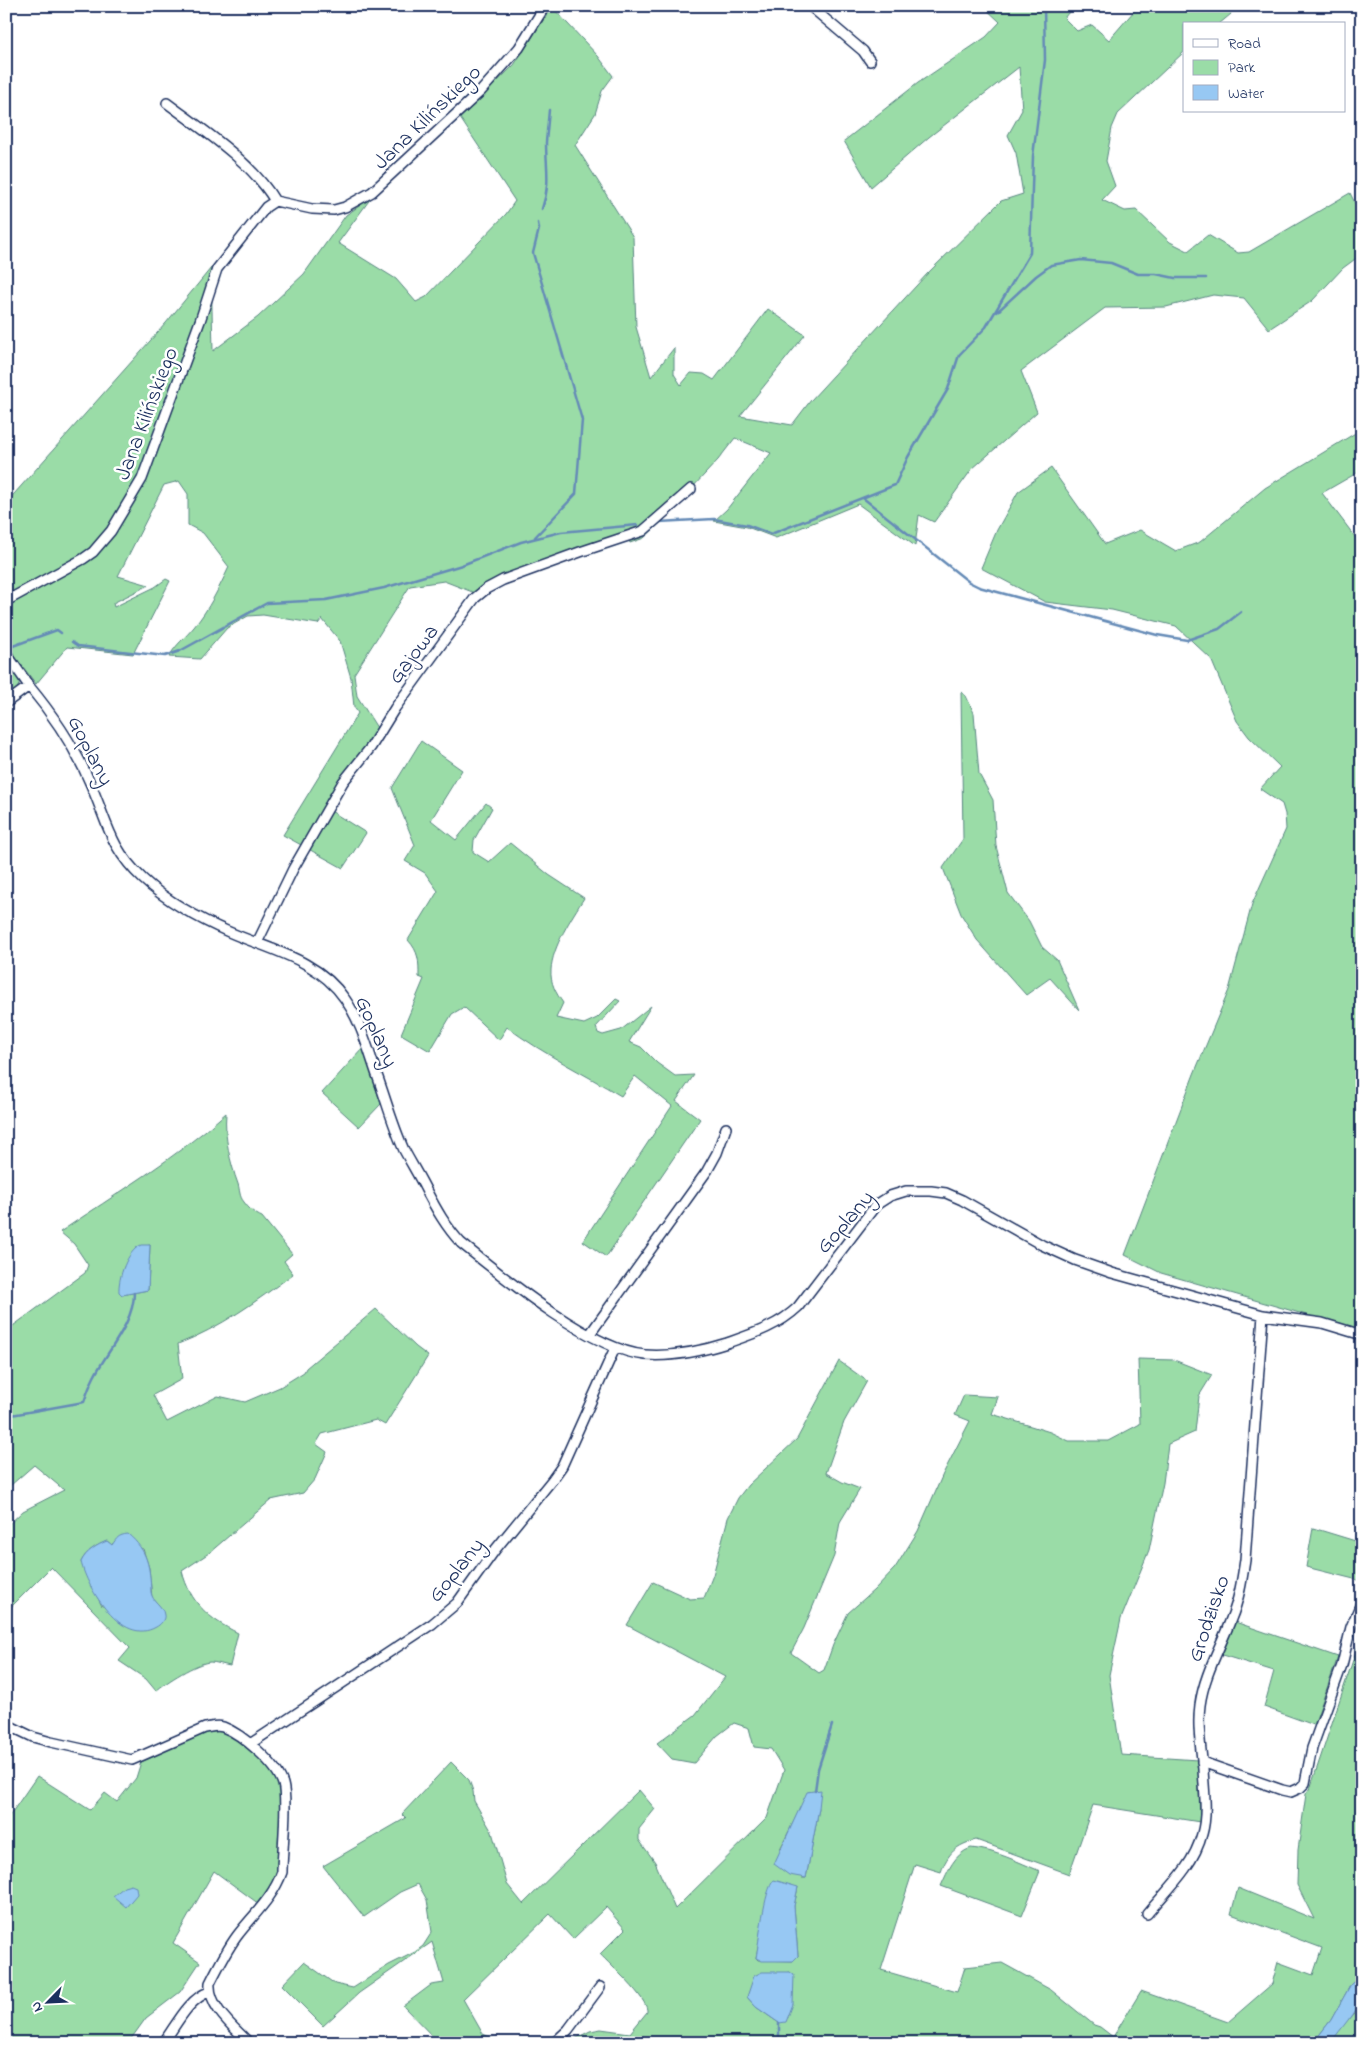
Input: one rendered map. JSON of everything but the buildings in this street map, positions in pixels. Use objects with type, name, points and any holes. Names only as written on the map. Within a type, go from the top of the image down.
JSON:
[{"type":"street","name":"Jana Kilińskiego","points":[[6,601],[83,559],[93,552],[111,531],[142,479],[200,321],[217,268],[259,214],[274,201],[312,209],[334,210],[345,207],[372,192],[481,91],[519,48],[545,6]]},
{"type":"street","points":[[810,6],[864,51],[870,61]]},
{"type":"street","points":[[167,102],[253,173],[263,183],[274,201]]},
{"type":"street","name":"Gajowa","points":[[257,942],[293,869],[343,782],[371,747],[394,708],[475,598],[503,580],[643,531],[691,489]]},
{"type":"street","name":"Goplany","points":[[6,654],[51,712],[68,740],[91,784],[116,848],[127,863],[144,880],[203,920],[291,955],[315,970],[344,998],[356,1018],[404,1149],[442,1220],[452,1233],[461,1243],[526,1293],[615,1348],[644,1355],[667,1355],[697,1351],[739,1339],[774,1325],[798,1307],[876,1205],[890,1196],[906,1191],[931,1191],[946,1194],[962,1200],[1042,1246],[1075,1260],[1112,1273],[1263,1315]]},
{"type":"street","points":[[6,703],[30,686]]},
{"type":"street","points":[[590,1334],[718,1153],[726,1128]]},
{"type":"street","points":[[1263,1315],[1322,1323],[1362,1336]]},
{"type":"street","name":"Grodzisko","points":[[1147,1914],[1185,1869],[1196,1852],[1202,1834],[1205,1816],[1199,1731],[1200,1706],[1205,1683],[1232,1618],[1245,1560],[1263,1315]]},
{"type":"street","name":"Goplany","points":[[250,1744],[432,1624],[452,1607],[562,1466],[615,1348]]},
{"type":"street","points":[[1202,1762],[1291,1792],[1300,1788],[1305,1783],[1312,1748],[1362,1601]]},
{"type":"street","points":[[6,1724],[33,1737],[132,1760],[205,1728],[222,1726],[250,1744],[272,1766],[283,1784],[282,1872],[271,1896],[237,1936],[221,1961],[210,1983],[209,1992],[214,2004],[249,2043]]},
{"type":"street","points":[[554,2043],[568,2030],[600,1988]]},
{"type":"street","points":[[163,2043],[193,2002],[200,1995],[209,1992]]},
{"type":"green space","points":[[983,6],[1074,6],[1064,18],[1077,31],[1092,25],[1109,40],[1134,11],[1141,6],[1227,6],[1231,14],[1221,22],[1183,22],[1183,53],[1118,114],[1112,128],[1106,161],[1115,186],[1102,200],[1125,211],[1136,210],[1170,242],[1188,251],[1208,235],[1238,253],[1249,252],[1350,193],[1362,217],[1362,254],[1343,268],[1312,301],[1269,329],[1244,298],[1213,295],[1166,307],[1105,308],[1021,371],[1037,412],[972,469],[934,522],[919,515],[915,546],[858,504],[776,538],[747,527],[714,521],[727,509],[771,453],[735,438],[692,488],[655,514],[667,517],[644,538],[630,543],[627,535],[475,593],[444,581],[410,586],[354,674],[357,696],[379,731],[326,808],[366,833],[343,868],[283,835],[358,713],[354,707],[351,678],[340,641],[322,619],[318,624],[263,615],[248,616],[227,628],[200,659],[169,657],[204,613],[229,567],[203,533],[188,525],[188,494],[179,481],[164,485],[118,576],[149,585],[113,603],[114,607],[155,587],[166,579],[170,581],[133,654],[67,647],[36,684],[6,645],[6,503],[166,323],[211,268],[213,351],[258,317],[304,274],[346,215],[371,198],[338,243],[396,279],[416,302],[426,297],[506,214],[515,201],[460,118],[514,65],[552,7],[598,56],[613,76],[602,91],[595,114],[575,145],[633,237],[636,327],[651,377],[674,348],[674,374],[681,385],[691,373],[704,374],[714,380],[768,309],[805,335],[740,416],[792,425],[811,400],[928,273],[1001,201],[1023,194],[1016,153],[1008,135],[1022,110],[1019,67],[929,137],[871,187],[844,141],[918,83],[986,37],[1000,22]]},
{"type":"green space","points":[[1362,429],[1362,470],[1322,493],[1362,546],[1362,1331],[1161,1273],[1125,1255],[1194,1074],[1229,990],[1252,904],[1286,829],[1282,804],[1260,789],[1280,767],[1249,737],[1237,721],[1211,659],[1176,626],[1112,610],[1045,602],[981,568],[997,530],[1018,492],[1051,468],[1105,544],[1140,530],[1176,551],[1200,542],[1265,488]]},
{"type":"green space","points":[[6,662],[18,677],[19,684],[13,693],[6,698]]},
{"type":"green space","points":[[961,692],[966,696],[974,713],[979,774],[993,800],[996,846],[1008,893],[1029,921],[1042,947],[1057,960],[1079,1010],[1050,978],[1026,995],[977,940],[961,914],[943,868],[963,839]]},
{"type":"green space","points":[[421,741],[462,770],[431,820],[456,840],[486,803],[492,808],[474,840],[473,852],[489,862],[510,843],[549,875],[584,898],[563,932],[552,961],[551,975],[553,984],[563,1003],[556,1018],[584,1024],[597,1018],[616,999],[620,1001],[596,1027],[598,1033],[603,1035],[621,1030],[651,1006],[629,1042],[641,1047],[657,1063],[675,1076],[694,1075],[676,1101],[700,1119],[606,1257],[583,1241],[672,1106],[635,1076],[621,1096],[549,1055],[507,1027],[499,1040],[464,1007],[452,1014],[430,1051],[401,1034],[424,979],[419,977],[418,957],[408,940],[438,891],[425,873],[405,861],[415,845],[392,788]]},
{"type":"green space","points":[[363,1048],[381,1104],[359,1127],[322,1093]]},
{"type":"green space","points":[[226,1113],[228,1149],[241,1198],[250,1209],[262,1217],[292,1254],[284,1261],[293,1274],[252,1304],[223,1322],[194,1338],[178,1344],[182,1379],[153,1395],[167,1422],[218,1396],[245,1402],[280,1387],[304,1372],[306,1368],[376,1309],[428,1356],[385,1425],[376,1420],[322,1434],[316,1444],[327,1452],[315,1479],[303,1493],[271,1500],[209,1553],[182,1571],[190,1592],[202,1609],[218,1622],[238,1633],[230,1666],[212,1662],[204,1663],[182,1674],[156,1691],[146,1679],[119,1661],[130,1648],[51,1567],[6,1612],[6,1527],[23,1511],[64,1490],[34,1465],[11,1485],[6,1486],[6,1331],[85,1273],[88,1265],[74,1244],[60,1232],[145,1175]],"holes":[[[150,1245],[148,1290],[122,1295],[124,1267],[136,1248]],[[107,1541],[112,1545],[113,1543],[143,1549],[149,1568],[152,1598],[159,1605],[102,1606],[81,1562],[92,1549]]]},
{"type":"green space","points":[[1138,1359],[1174,1360],[1212,1375],[1199,1396],[1195,1432],[1168,1444],[1163,1483],[1149,1550],[1121,1619],[1109,1675],[1121,1755],[1198,1760],[1200,1822],[1093,1805],[1069,1874],[976,1840],[958,1847],[950,1855],[941,1872],[915,1864],[881,1970],[957,1992],[965,1967],[1002,1963],[1051,1990],[1094,2025],[1100,2027],[1113,2037],[1141,1991],[1228,2022],[1272,1984],[1278,1962],[1313,1975],[1322,1948],[1231,1914],[1238,1888],[1314,1919],[1297,1885],[1298,1850],[1306,1794],[1311,1786],[1362,1633],[1362,1976],[1351,1984],[1331,2020],[1313,2043],[843,2043],[833,2036],[829,2043],[567,2043],[590,2031],[601,2029],[630,2033],[647,2012],[646,2006],[636,1991],[600,1954],[625,1929],[606,1907],[573,1939],[550,1914],[463,1999],[483,2034],[502,2043],[439,2043],[403,2006],[431,1985],[444,1983],[432,1942],[359,1993],[323,2026],[282,1985],[304,1962],[335,1984],[353,1988],[423,1946],[432,1932],[427,1900],[418,1884],[400,1892],[364,1917],[323,1866],[406,1818],[402,1814],[451,1762],[469,1780],[474,1801],[492,1832],[507,1884],[523,1904],[639,1790],[655,1809],[639,1829],[639,1840],[655,1862],[675,1909],[767,1818],[784,1770],[771,1749],[754,1747],[749,1728],[734,1723],[717,1736],[694,1763],[672,1759],[657,1743],[695,1715],[725,1677],[627,1625],[653,1582],[690,1599],[704,1598],[713,1575],[728,1518],[738,1498],[748,1485],[797,1439],[839,1361],[867,1381],[844,1422],[826,1473],[860,1489],[840,1522],[834,1556],[804,1628],[791,1653],[819,1673],[824,1670],[848,1613],[895,1568],[918,1531],[943,1474],[970,1421],[955,1415],[964,1395],[998,1397],[992,1414],[1050,1432],[1069,1441],[1108,1441],[1140,1424]],"holes":[[[809,1791],[819,1808],[806,1878],[802,1878],[780,1849]],[[798,1887],[794,1906],[798,1956],[793,1961],[758,1960],[756,1958],[762,1922]],[[790,1972],[779,2023],[756,2007],[747,1997],[754,1980]]]},
{"type":"green space","points":[[1313,1528],[1362,1543],[1362,1581],[1306,1567]]},
{"type":"green space","points":[[1235,1622],[1338,1657],[1314,1725],[1264,1707],[1274,1671],[1222,1655]]},
{"type":"green space","points":[[220,1731],[236,1739],[261,1758],[274,1773],[280,1788],[281,1814],[277,1870],[266,1894],[259,1904],[214,1871],[173,1943],[200,1962],[180,1992],[146,2018],[128,2043],[6,2043],[6,1821],[37,1776],[90,1810],[105,1793],[117,1802],[136,1778],[141,1762],[205,1733]]},
{"type":"green space","points":[[971,1848],[998,1854],[1040,1871],[1022,1916],[941,1886],[956,1859],[960,1854]]},
{"type":"green space","points":[[1362,1995],[1362,2043],[1331,2043],[1340,2028],[1354,2013]]},
{"type":"water","points":[[141,1245],[150,1245],[148,1290],[122,1295],[119,1292],[119,1286],[124,1265],[136,1248]]},
{"type":"water","points":[[128,1534],[144,1553],[149,1567],[151,1592],[164,1615],[159,1625],[143,1631],[131,1629],[119,1622],[108,1612],[90,1586],[81,1562],[96,1547],[107,1541],[112,1545],[118,1537]]},
{"type":"water","points":[[821,1790],[806,1878],[789,1875],[774,1864],[807,1792]]},
{"type":"water","points":[[774,1880],[798,1887],[794,1906],[798,1956],[793,1961],[762,1961],[756,1958],[767,1894]]},
{"type":"water","points":[[131,1885],[136,1887],[137,1894],[126,1907],[113,1896],[124,1887]]},
{"type":"water","points":[[762,1972],[790,1972],[794,1975],[793,2004],[786,2022],[779,2023],[756,2007],[747,1997],[754,1976]]},
{"type":"water","points":[[1362,1976],[1359,2003],[1348,2020],[1331,2043],[1313,2043],[1331,2020],[1351,1984]]},
{"type":"waterway","points":[[659,522],[714,519],[747,525],[771,534],[895,485],[908,457],[948,389],[959,355],[986,327],[1030,253],[1033,156],[1045,60],[1044,6]]},
{"type":"waterway","points":[[542,209],[547,183],[546,142],[549,110]]},
{"type":"waterway","points":[[535,537],[576,494],[582,420],[533,253],[539,229],[538,223]]},
{"type":"waterway","points":[[997,312],[1036,276],[1051,265],[1081,260],[1111,263],[1138,274],[1156,274],[1175,278],[1206,278]]},
{"type":"waterway","points":[[863,498],[969,582],[979,587],[1157,635],[1187,640],[1219,629],[1241,612]]},
{"type":"waterway","points":[[72,642],[78,646],[165,656],[180,651],[267,603],[326,600],[384,588],[462,565],[521,542],[561,532],[638,525]]},
{"type":"waterway","points":[[10,647],[57,630],[61,633]]},
{"type":"waterway","points":[[6,1416],[84,1402],[99,1367],[125,1326],[130,1315],[134,1293]]},
{"type":"waterway","points":[[815,1791],[818,1769],[832,1725]]},
{"type":"waterway","points":[[779,2023],[779,2043]]},
{"type":"waterway","points":[[699,2043],[721,2041],[757,2043]]}]
